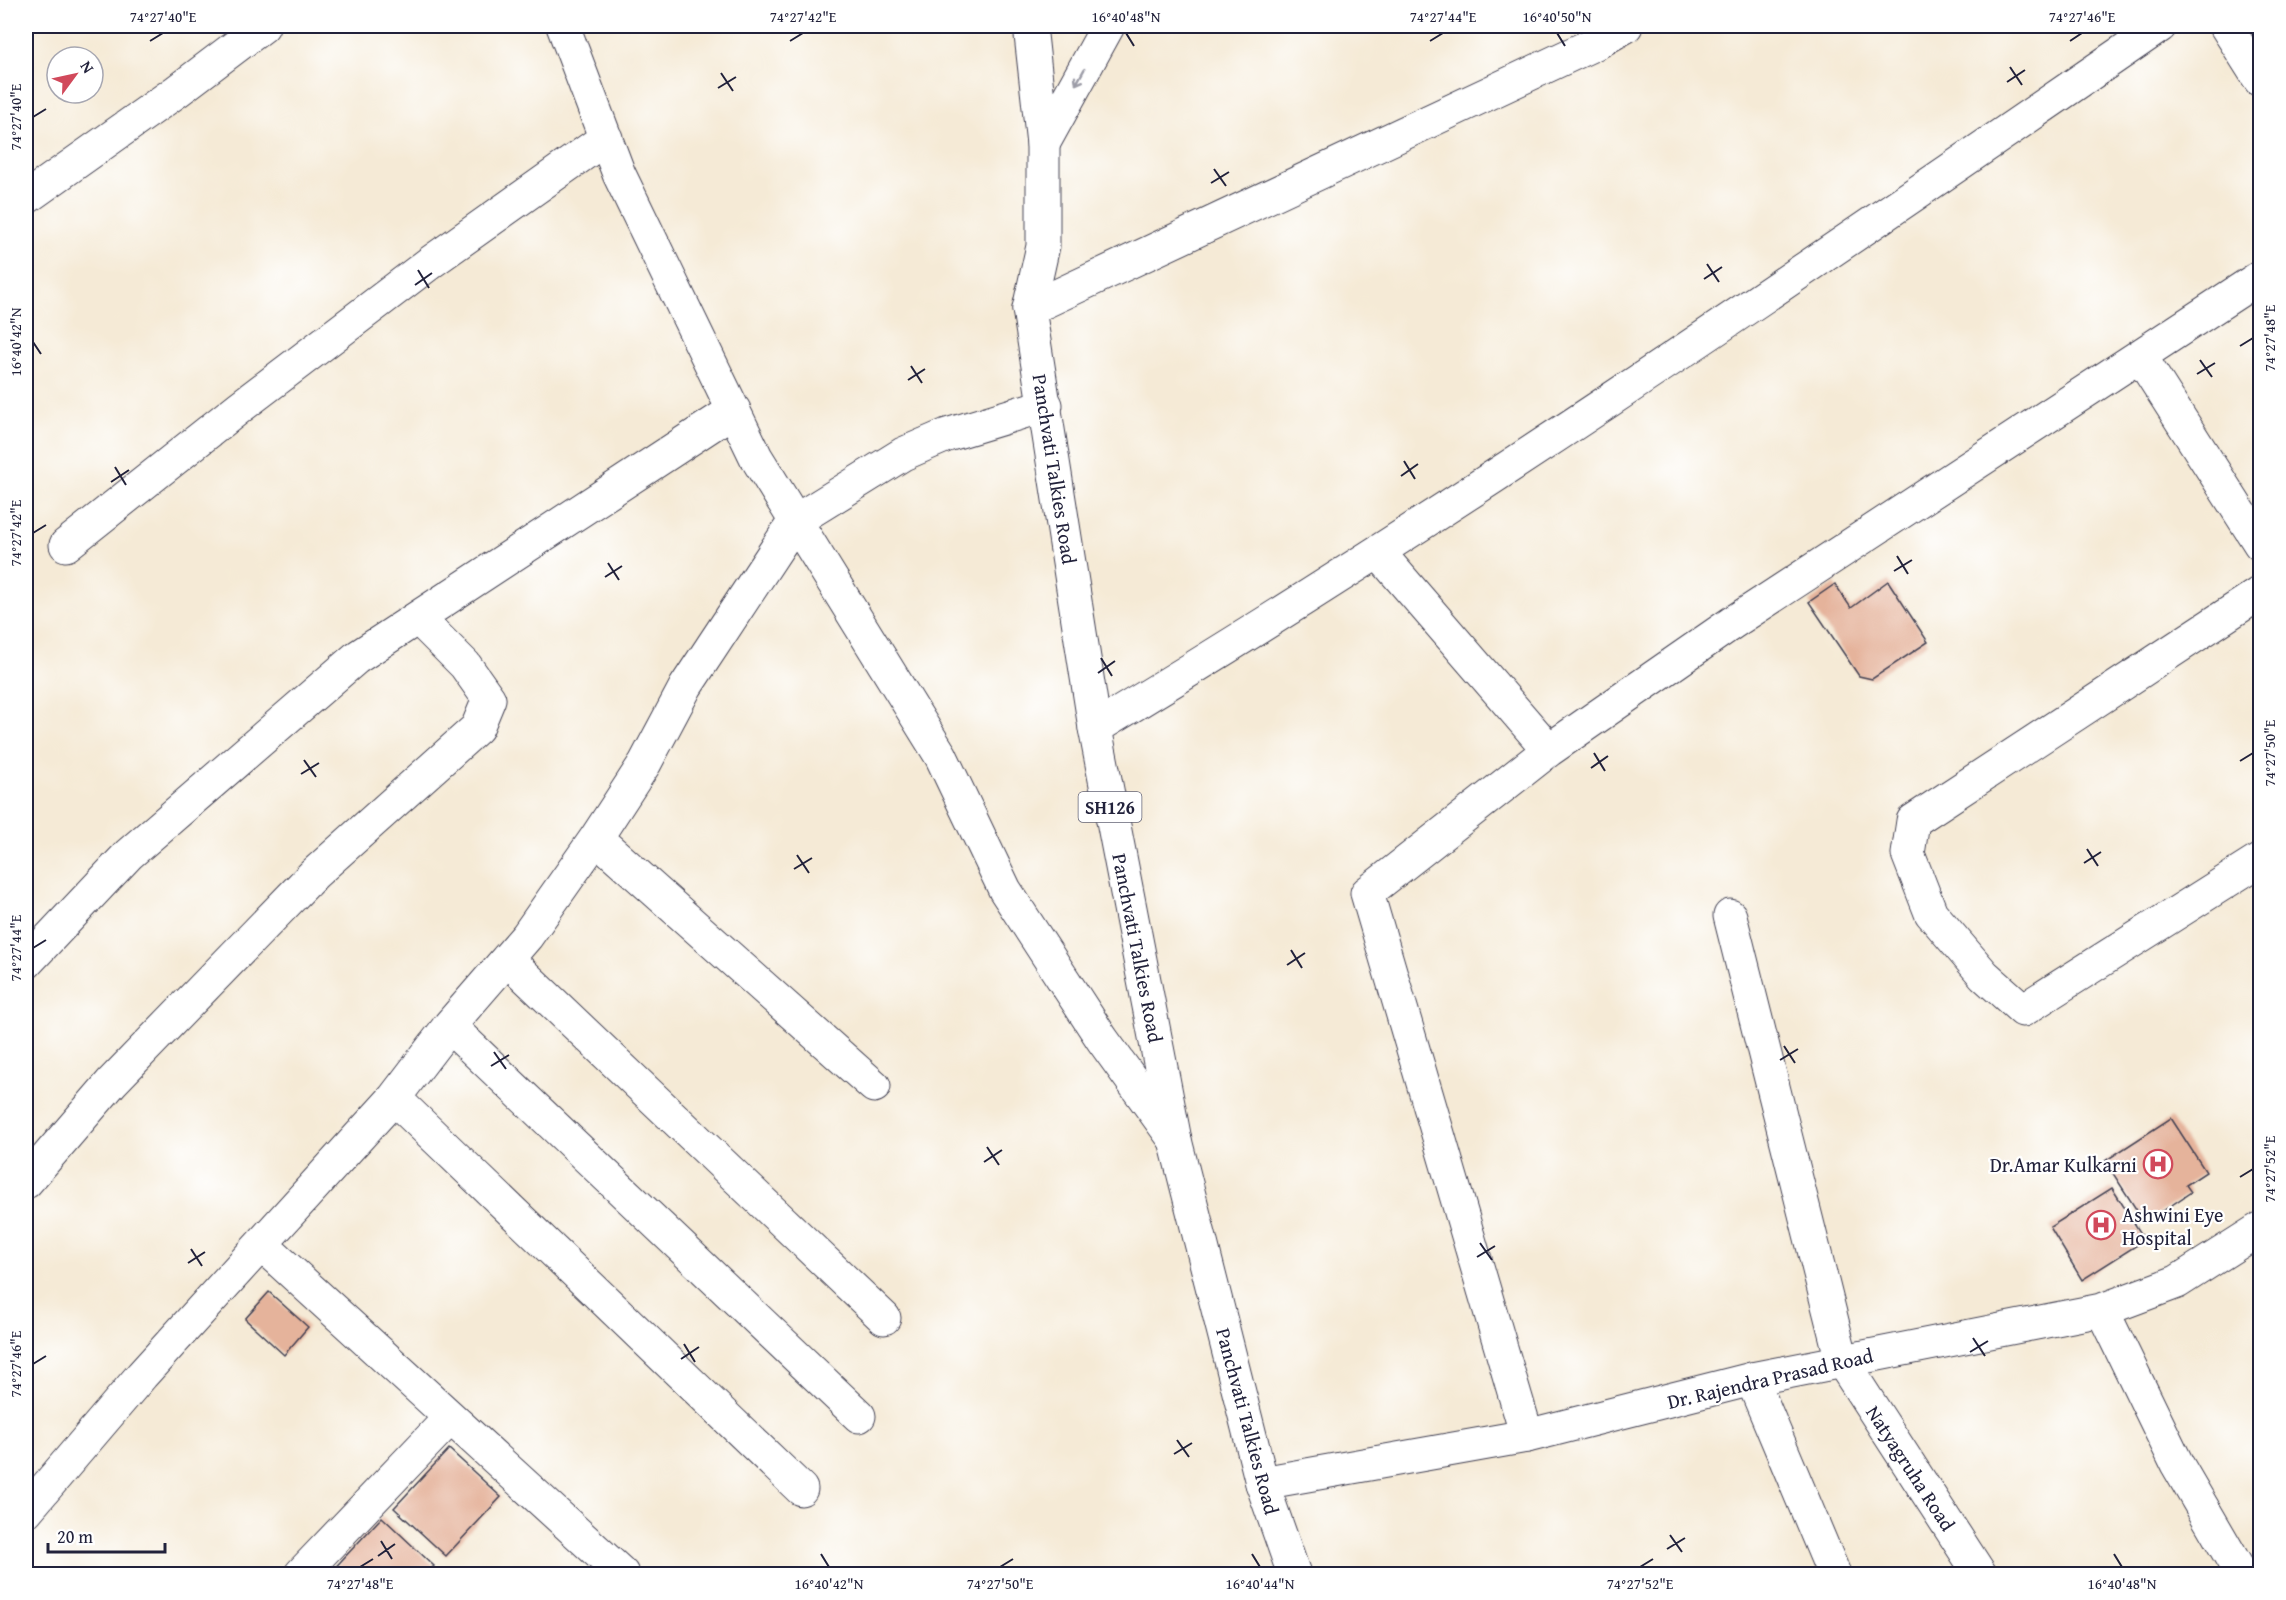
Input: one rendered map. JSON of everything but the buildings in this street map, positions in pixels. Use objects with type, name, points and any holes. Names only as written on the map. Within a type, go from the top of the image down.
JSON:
[{"type":"street","points":[[26,198],[177,91],[263,26]]},
{"type":"street","points":[[563,26],[619,174],[756,457],[941,756],[1005,890],[1102,1039],[1175,1140]]},
{"type":"street","name":"Panchvati Talkies Road","points":[[1030,26],[1043,144],[1043,246],[1029,309],[1046,405],[1095,728],[1175,1140],[1262,1484],[1294,1575]]},
{"type":"street","points":[[1043,144],[1108,26]]},
{"type":"street","points":[[1029,309],[1598,42],[1626,26]]},
{"type":"street","points":[[1095,728],[1379,553],[1684,353],[2160,26]]},
{"type":"street","points":[[2226,26],[2260,80]]},
{"type":"street","points":[[66,544],[240,407],[431,262],[606,138]]},
{"type":"street","points":[[1527,1436],[1367,893],[1549,750],[1732,622],[2260,277]]},
{"type":"street","points":[[2140,356],[2260,544]]},
{"type":"street","points":[[26,1510],[142,1375],[394,1098],[449,1026],[527,936],[645,763],[686,686],[795,521],[903,454],[947,435],[1046,405]]},
{"type":"street","points":[[26,963],[129,854],[356,658],[734,410]]},
{"type":"street","points":[[1379,553],[1549,750]]},
{"type":"street","points":[[2260,593],[1912,821],[1908,854],[1931,913],[1984,975],[2023,1010],[2260,860]]},
{"type":"street","points":[[26,1182],[112,1082],[314,874],[477,728],[489,699],[465,665],[418,618]]},
{"type":"street","points":[[596,838],[874,1086]]},
{"type":"street","name":"Natyagruha Road","points":[[1730,916],[1842,1360],[1980,1575]]},
{"type":"street","points":[[507,959],[884,1318]]},
{"type":"street","points":[[449,1026],[859,1416]]},
{"type":"street","points":[[394,1098],[801,1489]]},
{"type":"street","name":"Dr. Rajendra Prasad Road","points":[[1262,1484],[1527,1436],[1752,1379],[2103,1310],[2177,1282],[2260,1229]]},
{"type":"street","points":[[262,1245],[622,1575]]},
{"type":"street","points":[[2103,1310],[2177,1464],[2241,1575]]},
{"type":"street","points":[[1752,1379],[1834,1575]]},
{"type":"street","points":[[301,1575],[450,1418]]},
{"type":"place","name":"Dr.Amar Kulkarni","points":[[2158,1164]]},
{"type":"place","name":"Ashwini Eye Hospital","points":[[2101,1225]]}]
